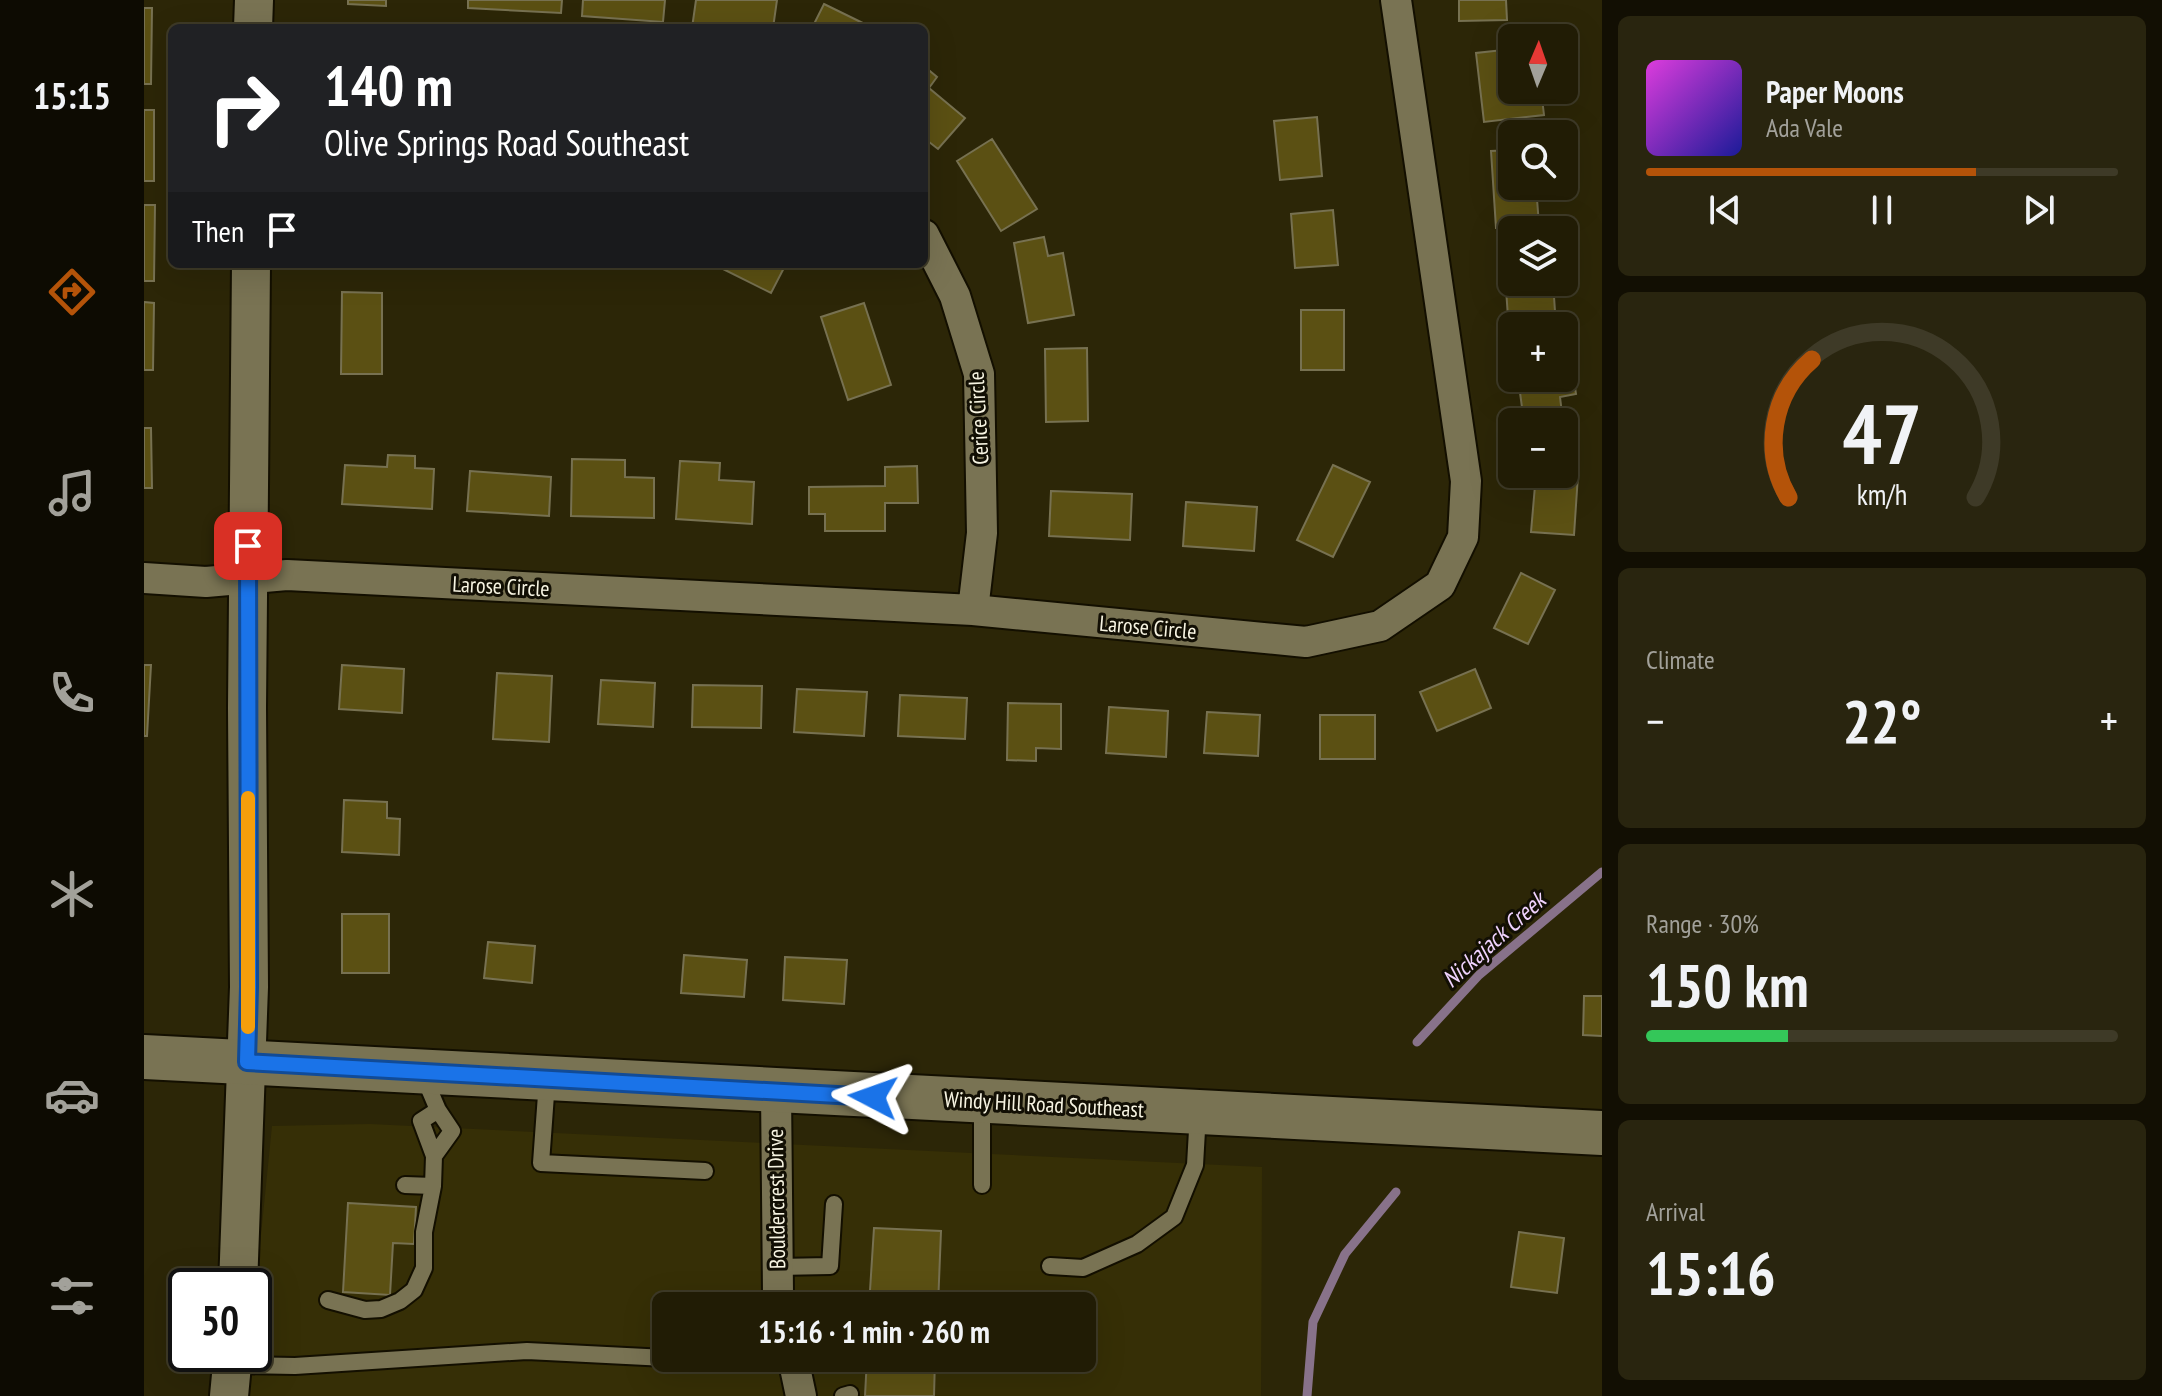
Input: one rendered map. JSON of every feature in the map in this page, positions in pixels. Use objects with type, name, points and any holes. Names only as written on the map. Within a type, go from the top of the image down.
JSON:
[{"type":"main road","name":"Windy Hill Road Southeast","points":[[144,1057],[247,1062],[430,1091],[547,1078],[1602,1133]]},
{"type":"street","points":[[253,24],[254,0]]},
{"type":"street","name":"Larose Circle","points":[[144,578],[206,582],[287,575],[973,610],[1306,642],[1380,626],[1440,585],[1463,537],[1466,481],[1396,0]]},
{"type":"street","name":"Cerice Circle","points":[[928,243],[955,296],[979,374],[982,533],[973,610]]},
{"type":"street","points":[[239,1268],[249,987],[247,578],[251,268]]},
{"type":"street","name":"Bouldercrest Drive","points":[[776,1091],[780,1292]]},
{"type":"street","points":[[796,1372],[801,1396]]},
{"type":"lane","points":[[547,1078],[541,1163],[705,1171]]},
{"type":"lane","points":[[430,1091],[452,1131],[434,1156]]},
{"type":"lane","points":[[328,1300],[365,1310],[381,1309],[400,1301],[414,1290],[424,1268],[424,1232],[433,1186],[434,1156],[421,1121],[430,1091]]},
{"type":"lane","points":[[982,1101],[982,1185]]},
{"type":"lane","points":[[1050,1266],[1083,1268],[1137,1244],[1174,1217],[1195,1165],[1198,1111]]},
{"type":"lane","points":[[405,1185],[433,1186]]},
{"type":"lane","points":[[777,1267],[830,1266],[834,1204]]},
{"type":"lane","points":[[272,1368],[527,1351],[652,1357]]},
{"type":"shaded area","points":[[370,1124],[1262,1167],[1261,1396],[245,1396],[247,1372],[272,1372],[272,1268],[258,1268],[272,1126]]},
{"type":"building","points":[[348,0],[386,0],[386,6],[348,4]]},
{"type":"building","points":[[468,0],[562,0],[561,13],[468,8]]},
{"type":"building","points":[[583,0],[665,0],[663,22],[582,16]]},
{"type":"building","points":[[696,0],[777,0],[774,24],[693,24]]},
{"type":"building","points":[[1459,0],[1506,0],[1507,20],[1459,21]]},
{"type":"building","points":[[824,4],[865,24],[814,24]]},
{"type":"building","points":[[144,8],[152,8],[151,84],[144,84]]},
{"type":"building","points":[[1498,51],[1498,104],[1543,104],[1544,115],[1484,122],[1476,53]]},
{"type":"building","points":[[928,69],[937,77],[929,88],[965,118],[938,149],[928,141]]},
{"type":"building","points":[[144,110],[154,110],[154,181],[144,181]]},
{"type":"building","points":[[1317,117],[1322,176],[1280,180],[1274,121]]},
{"type":"building","points":[[992,139],[1037,209],[1001,231],[957,161]]},
{"type":"building","points":[[1491,151],[1498,151],[1498,200],[1537,200],[1538,216],[1498,216],[1496,228]]},
{"type":"building","points":[[144,205],[155,205],[154,281],[144,281]]},
{"type":"building","points":[[1333,210],[1338,265],[1295,268],[1291,214]]},
{"type":"building","points":[[1044,237],[1048,256],[1063,253],[1074,315],[1028,323],[1014,243]]},
{"type":"building","points":[[721,268],[784,268],[771,293]]},
{"type":"building","points":[[342,292],[382,293],[382,374],[341,374]]},
{"type":"building","points":[[1506,296],[1554,296],[1555,312],[1508,312]]},
{"type":"building","points":[[144,302],[154,303],[153,370],[144,370]]},
{"type":"building","points":[[864,303],[891,385],[848,400],[821,317]]},
{"type":"building","points":[[1301,310],[1344,310],[1344,370],[1301,370]]},
{"type":"building","points":[[1087,348],[1088,421],[1046,422],[1045,349]]},
{"type":"building","points":[[1520,392],[1576,392],[1560,397],[1561,408],[1522,408]]},
{"type":"building","points":[[144,428],[151,428],[152,488],[144,488]]},
{"type":"building","points":[[388,455],[415,456],[415,468],[434,469],[432,509],[342,504],[345,465],[387,467]]},
{"type":"building","points":[[572,459],[625,460],[625,477],[654,478],[654,518],[571,516]]},
{"type":"building","points":[[680,461],[720,463],[719,480],[754,482],[752,524],[676,519]]},
{"type":"building","points":[[1333,465],[1370,482],[1333,557],[1297,540]]},
{"type":"building","points":[[917,466],[918,503],[885,503],[885,531],[825,531],[825,514],[809,514],[809,487],[885,486],[885,467]]},
{"type":"building","points":[[470,471],[551,477],[549,516],[467,511]]},
{"type":"building","points":[[1535,488],[1577,488],[1574,535],[1531,532]]},
{"type":"building","points":[[1051,491],[1132,494],[1130,540],[1049,536]]},
{"type":"building","points":[[1186,502],[1257,507],[1254,551],[1183,546]]},
{"type":"building","points":[[1521,573],[1555,590],[1528,644],[1494,628]]},
{"type":"building","points":[[144,665],[151,665],[147,736],[144,736]]},
{"type":"building","points":[[342,665],[404,669],[402,713],[339,709]]},
{"type":"building","points":[[1475,669],[1491,708],[1437,731],[1420,692]]},
{"type":"building","points":[[497,673],[552,676],[549,742],[493,739]]},
{"type":"building","points":[[601,680],[655,683],[653,727],[598,724]]},
{"type":"building","points":[[693,685],[762,686],[761,728],[692,727]]},
{"type":"building","points":[[797,689],[867,692],[864,736],[794,732]]},
{"type":"building","points":[[900,695],[967,698],[965,739],[898,736]]},
{"type":"building","points":[[1008,703],[1061,704],[1061,749],[1036,748],[1036,761],[1007,760]]},
{"type":"building","points":[[1109,707],[1168,711],[1166,757],[1106,753]]},
{"type":"building","points":[[1207,712],[1260,715],[1258,756],[1204,753]]},
{"type":"building","points":[[1320,715],[1375,715],[1375,759],[1320,759]]},
{"type":"building","points":[[344,800],[387,802],[387,818],[400,819],[399,855],[342,852]]},
{"type":"building","points":[[342,914],[389,914],[389,973],[342,973]]},
{"type":"building","points":[[488,942],[535,946],[532,983],[484,978]]},
{"type":"building","points":[[684,955],[747,960],[744,997],[681,993]]},
{"type":"building","points":[[785,957],[847,960],[844,1004],[783,1000]]},
{"type":"building","points":[[1584,996],[1602,996],[1602,1036],[1583,1035]]},
{"type":"building","points":[[348,1203],[416,1207],[414,1244],[393,1243],[390,1295],[343,1292]]},
{"type":"building","points":[[874,1228],[941,1231],[939,1292],[870,1292]]},
{"type":"building","points":[[1519,1232],[1564,1238],[1557,1293],[1511,1287]]},
{"type":"building","points":[[866,1372],[935,1372],[934,1396],[865,1396]]},
{"type":"waterway","name":"Nickajack Creek","points":[[1417,1042],[1479,975],[1602,872]]},
{"type":"waterway","name":"Nickajack Creek","points":[[1307,1396],[1313,1322],[1345,1254],[1396,1192]]},
{"type":"slow traffic","points":[[248,798],[248,1027]]},
{"type":"route","points":[[248,546],[247,1062],[873,1097]]}]
